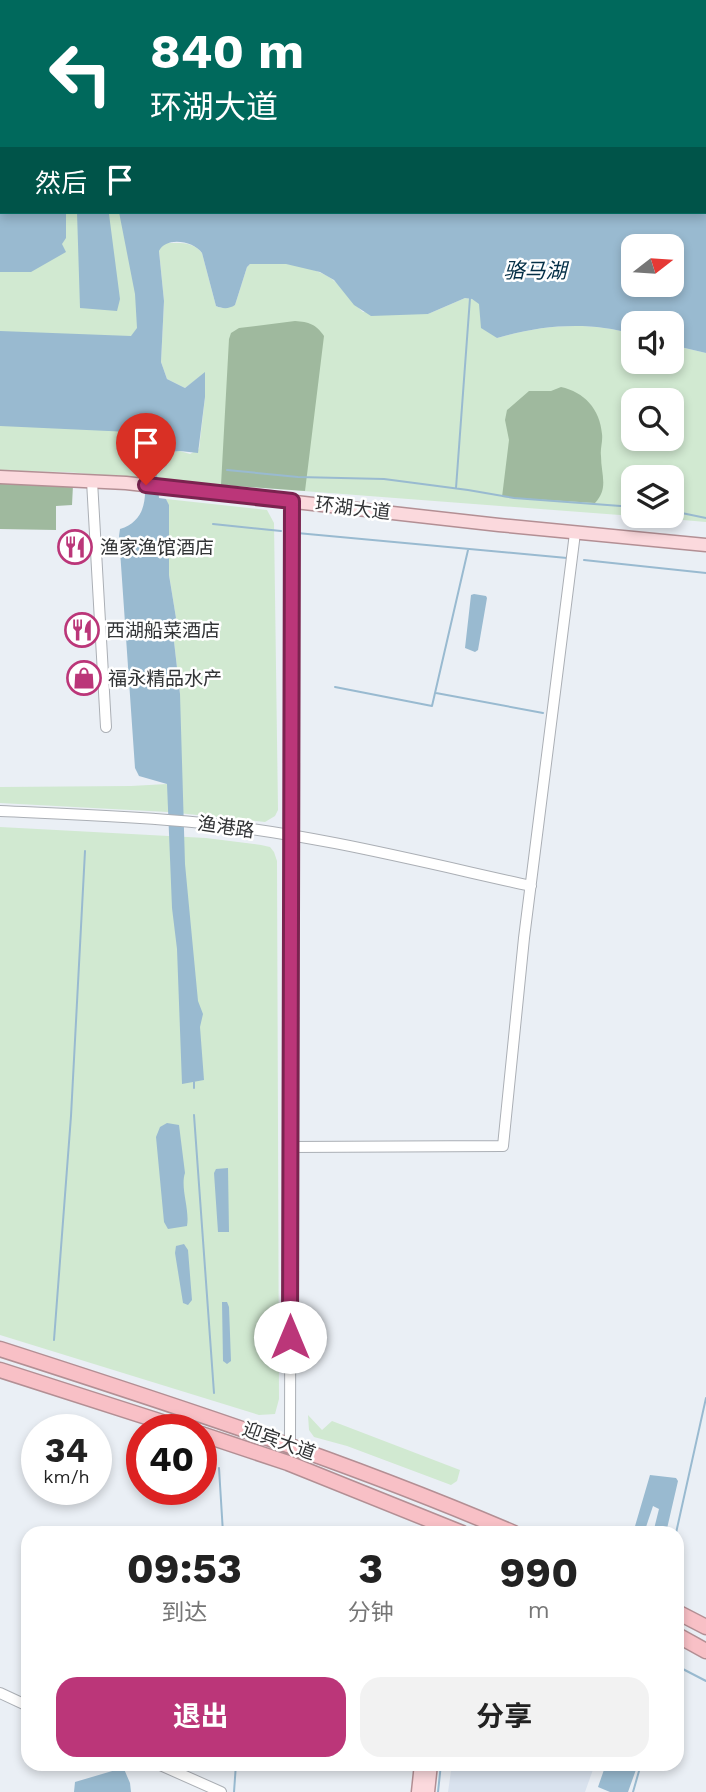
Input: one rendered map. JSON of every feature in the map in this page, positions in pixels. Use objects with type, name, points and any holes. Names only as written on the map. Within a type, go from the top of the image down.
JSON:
[{"type":"highway","name":"迎宾大道","points":[[0,1349],[290,1445],[498,1526]]},
{"type":"highway","points":[[0,1370],[137,1414]]},
{"type":"highway","name":"迎宾大道","points":[[217,1439],[288,1463],[441,1526]]},
{"type":"highway","points":[[684,1616],[706,1628]]},
{"type":"highway","points":[[684,1639],[706,1651]]},
{"type":"main road","name":"环湖大道","points":[[0,477],[126,483],[706,545]]},
{"type":"main road","points":[[453,1526],[454,1507]]},
{"type":"main road","points":[[418,1792],[420,1771]]},
{"type":"main road","points":[[428,1792],[430,1771]]},
{"type":"street","points":[[92,481],[106,727]]},
{"type":"street","points":[[290,1445],[292,501]]},
{"type":"street","points":[[291,1147],[503,1146],[531,886],[575,533]]},
{"type":"street","name":"渔港路","points":[[0,811],[202,822],[361,848],[531,886]]},
{"type":"street","points":[[0,1693],[21,1703]]},
{"type":"street","points":[[174,1771],[221,1792]]},
{"type":"shaded area","points":[[451,1771],[592,1771],[585,1792],[448,1792]]},
{"type":"green space","points":[[0,214],[136,214],[149,304],[145,479],[67,472],[0,471]]},
{"type":"green space","points":[[166,243],[195,246],[202,253],[216,306],[221,308],[235,305],[250,264],[282,263],[324,274],[363,312],[428,314],[465,298],[479,303],[497,338],[530,330],[565,326],[599,327],[621,331],[621,374],[684,374],[684,348],[706,353],[706,522],[684,520],[684,465],[621,465],[621,515],[157,480],[157,474],[164,469],[169,452],[190,454],[199,449],[205,397],[205,373],[185,388],[167,379],[161,362],[164,301],[159,251],[161,245]]},
{"type":"green space","points":[[295,321],[312,324],[324,336],[305,491],[221,485],[231,333],[239,328]]},
{"type":"green space","points":[[561,387],[584,397],[598,417],[602,434],[602,492],[595,503],[502,497],[509,440],[505,420],[507,410],[529,391],[551,391]]},
{"type":"green space","points":[[0,483],[73,485],[72,505],[56,506],[56,530],[0,529]]},
{"type":"green space","points":[[166,499],[267,510],[274,523],[278,810],[275,816],[265,822],[168,812],[0,803],[0,787],[167,784],[179,726],[180,694],[172,624],[176,618],[169,575],[169,506]]},
{"type":"green space","points":[[0,827],[206,838],[261,845],[270,847],[274,852],[277,861],[279,1399],[275,1414],[259,1415],[0,1335]]},
{"type":"green space","points":[[308,1415],[322,1430],[332,1421],[460,1470],[457,1481],[451,1485],[347,1446],[314,1437],[309,1430]]},
{"type":"water","points":[[0,214],[66,214],[66,238],[62,244],[66,252],[31,272],[0,272]]},
{"type":"water","points":[[77,214],[109,214],[120,299],[117,311],[80,308]]},
{"type":"water","name":"骆马湖","points":[[119,214],[706,214],[706,353],[684,348],[684,311],[621,311],[621,331],[599,327],[565,326],[530,330],[497,338],[481,328],[479,304],[472,299],[465,298],[428,314],[371,316],[354,305],[334,280],[320,272],[286,264],[250,264],[235,305],[221,308],[216,306],[202,253],[198,249],[187,243],[174,242],[163,246],[159,251],[164,301],[161,362],[167,379],[185,388],[205,372],[205,397],[198,453],[169,452],[166,456],[167,465],[157,474],[159,498],[166,499],[169,505],[169,575],[176,618],[172,624],[180,694],[185,864],[198,1001],[203,1014],[200,1027],[204,1080],[182,1084],[167,784],[139,776],[135,768],[119,536],[120,529],[138,517],[145,499],[138,447],[130,432],[0,426],[0,331],[131,336],[137,328],[135,294]]},
{"type":"water","points":[[471,595],[487,598],[478,650],[475,652],[465,648]]},
{"type":"water","points":[[167,1123],[179,1125],[188,1219],[187,1226],[168,1229],[164,1222],[156,1137],[160,1127]]},
{"type":"water","points":[[228,1168],[229,1232],[218,1232],[214,1173],[216,1169]]},
{"type":"water","points":[[184,1244],[188,1250],[192,1300],[188,1305],[183,1303],[175,1253],[176,1246]]},
{"type":"water","points":[[222,1302],[227,1302],[229,1307],[231,1361],[227,1364],[223,1361]]},
{"type":"water","points":[[650,1475],[676,1478],[678,1481],[668,1526],[655,1526],[659,1509],[653,1506],[646,1526],[635,1526]]},
{"type":"water","points":[[112,1771],[125,1771],[131,1792],[74,1792],[75,1782]]},
{"type":"water","points":[[604,1771],[636,1771],[628,1792],[610,1792],[598,1787]]},
{"type":"waterway","points":[[456,488],[470,298]]},
{"type":"waterway","points":[[227,470],[298,477],[384,479],[514,498],[621,506]]},
{"type":"waterway","points":[[684,513],[706,518]]},
{"type":"waterway","points":[[213,524],[281,531]]},
{"type":"waterway","points":[[297,533],[567,558]]},
{"type":"waterway","points":[[335,687],[432,706],[468,550]]},
{"type":"waterway","points":[[584,560],[706,573]]},
{"type":"waterway","points":[[436,693],[543,713]]},
{"type":"waterway","points":[[54,1340],[71,1116],[85,851]]},
{"type":"waterway","points":[[194,1082],[194,1088]]},
{"type":"waterway","points":[[194,1115],[214,1393]]},
{"type":"waterway","points":[[678,1526],[706,1398]]},
{"type":"waterway","points":[[219,1468],[223,1526]]},
{"type":"waterway","points":[[684,1670],[706,1681]]},
{"type":"waterway","points":[[234,1792],[236,1771]]},
{"type":"waterway","points":[[438,1792],[440,1771]]},
{"type":"waterway","points":[[633,1792],[639,1771]]},
{"type":"place","name":"渔家渔馆酒店","points":[[75,547]]},
{"type":"place","name":"西湖船菜酒店","points":[[82,630]]},
{"type":"place","name":"福永精品水产","points":[[84,678]]},
{"type":"route","points":[[146,485],[292,501],[290,1337]]}]
